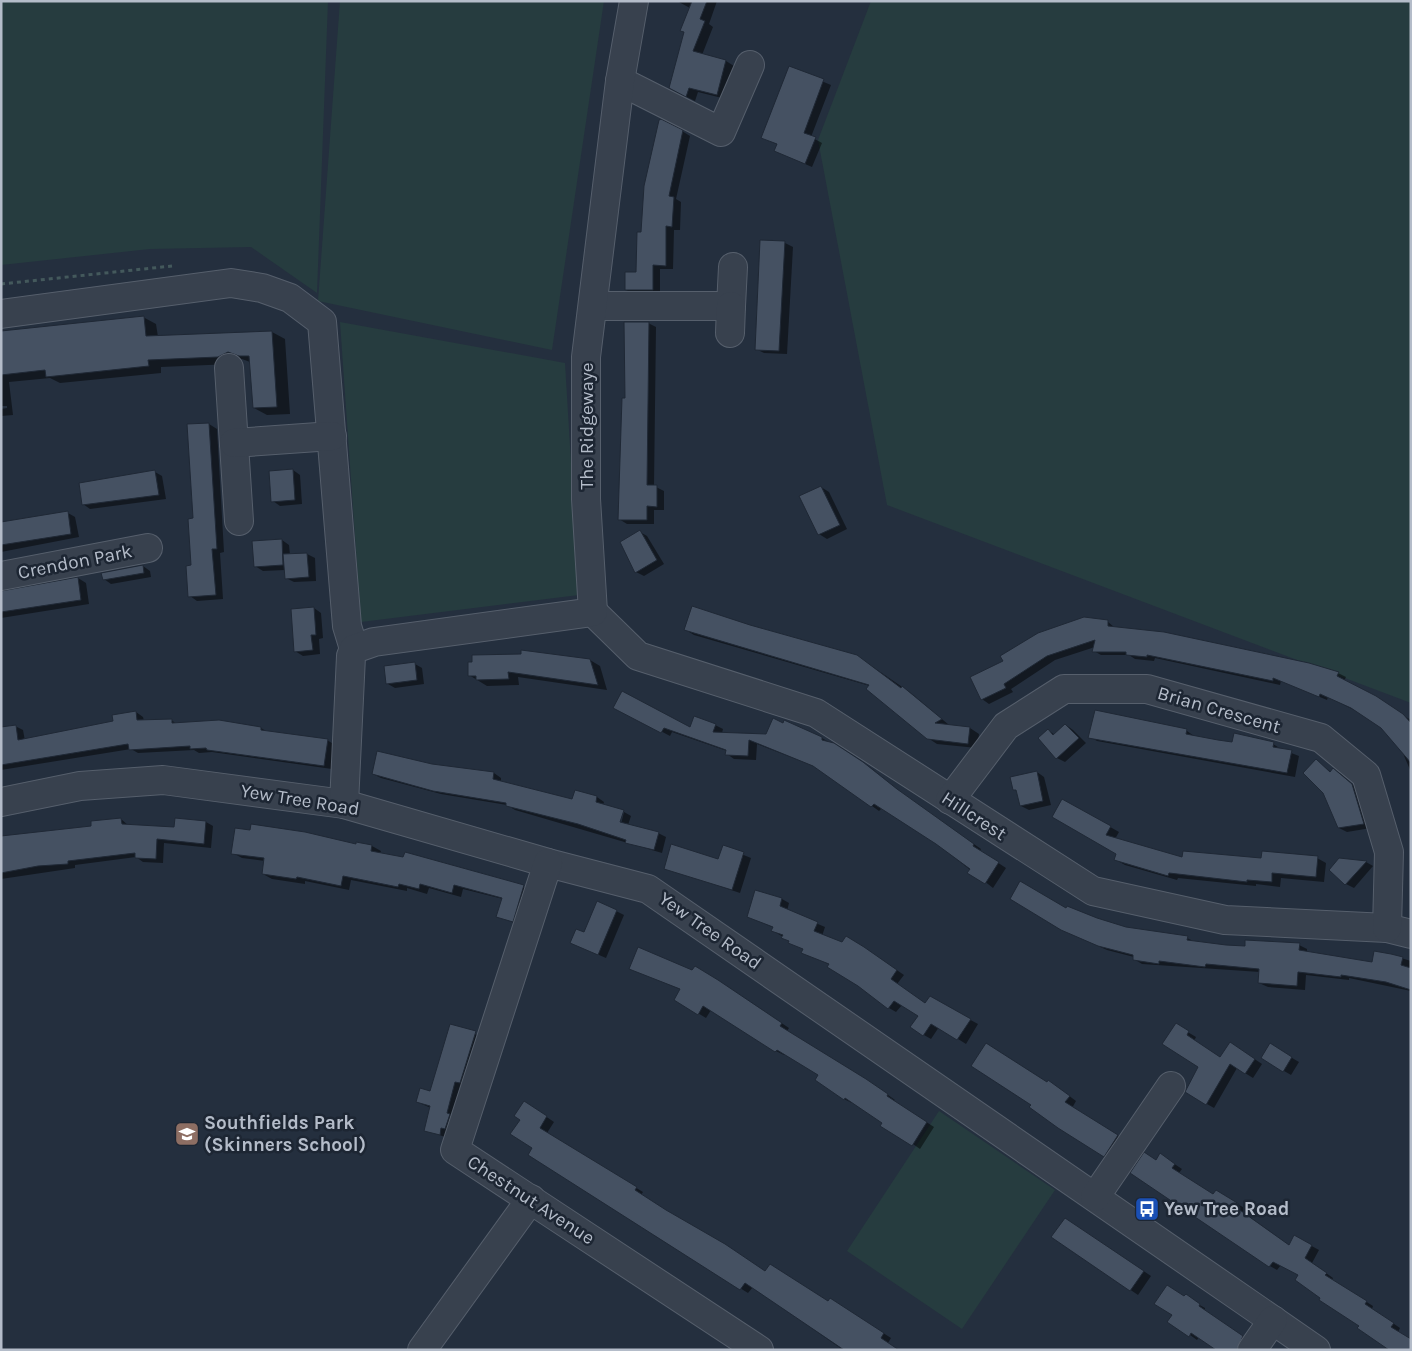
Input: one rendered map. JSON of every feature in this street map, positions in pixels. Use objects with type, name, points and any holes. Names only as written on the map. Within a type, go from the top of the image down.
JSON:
[{"type":"street","name":"The Ridgewaye","points":[[593,612],[586,499],[586,357],[620,81],[634,1]]},
{"type":"street","points":[[620,81],[721,132],[750,65]]},
{"type":"street","points":[[593,306],[730,319],[733,267]]},
{"type":"street","points":[[1,314],[231,283],[262,288],[290,298],[322,322],[347,626],[354,649],[351,656],[344,804]]},
{"type":"street","points":[[229,368],[239,521]]},
{"type":"street","points":[[234,443],[332,436]]},
{"type":"street","name":"Crendon Park","points":[[1,576],[148,548]]},
{"type":"street","points":[[354,649],[374,642],[593,612]]},
{"type":"street","name":"Hillcrest","points":[[593,612],[638,656],[816,714],[1093,891],[1225,920],[1399,931]]},
{"type":"street","name":"Brian Crescent","points":[[950,800],[1006,726],[1064,689],[1147,689],[1320,738],[1366,775],[1400,853],[1399,931]]},
{"type":"street","name":"Yew Tree Road","points":[[1,802],[80,786],[163,780],[344,804],[548,863],[648,889],[1316,1350]]},
{"type":"street","name":"Chestnut Avenue","points":[[548,863],[455,1150],[748,1346]]},
{"type":"street","points":[[1096,1197],[1171,1086]]},
{"type":"street","points":[[422,1350],[530,1200]]},
{"type":"street","points":[[1252,1350],[1273,1320]]},
{"type":"path","points":[[1,284],[177,266]]},
{"type":"green space","points":[[1,1],[328,1],[317,293],[251,247],[150,249],[1,265]]},
{"type":"green space","points":[[340,1],[604,1],[552,350],[318,301]]},
{"type":"green space","points":[[871,1],[1411,1],[1411,703],[887,505],[818,140]]},
{"type":"green space","points":[[340,322],[565,363],[579,595],[361,622]]},
{"type":"green space","points":[[939,1111],[1055,1190],[962,1329],[847,1251]]},
{"type":"building","points":[[692,1],[707,1],[700,19],[705,21],[693,51],[726,60],[717,95],[689,88],[686,97],[669,88],[684,32],[680,31]]},
{"type":"building","points":[[789,66],[824,79],[804,133],[816,137],[805,164],[774,151],[777,144],[761,138]]},
{"type":"building","points":[[661,119],[683,130],[669,196],[674,197],[672,227],[666,226],[666,266],[653,265],[653,290],[625,290],[625,272],[636,272],[637,232],[641,232],[644,186],[659,120]]},
{"type":"building","points":[[760,240],[785,241],[779,351],[755,350]]},
{"type":"building","points":[[144,316],[146,336],[272,331],[277,407],[253,408],[249,356],[239,356],[228,352],[218,357],[148,360],[149,366],[46,377],[45,370],[1,375],[1,331]]},
{"type":"building","points":[[624,322],[649,322],[647,485],[657,485],[657,507],[647,506],[647,520],[618,520],[622,398],[625,398]]},
{"type":"building","points":[[209,423],[217,549],[212,549],[216,595],[188,597],[186,566],[191,565],[188,519],[193,518],[187,424]]},
{"type":"building","points":[[293,469],[295,500],[271,502],[269,471]]},
{"type":"building","points":[[155,470],[159,495],[82,505],[79,483]]},
{"type":"building","points":[[821,486],[840,525],[818,535],[799,496]]},
{"type":"building","points":[[68,511],[71,534],[1,545],[1,522]]},
{"type":"building","points":[[640,530],[657,560],[635,573],[620,542]]},
{"type":"building","points":[[282,539],[283,565],[254,567],[252,541]]},
{"type":"building","points":[[307,553],[309,577],[285,579],[283,554]]},
{"type":"building","points":[[143,565],[144,573],[103,580],[101,573]]},
{"type":"building","points":[[78,577],[81,600],[1,612],[1,591]]},
{"type":"building","points":[[692,606],[750,625],[857,655],[901,688],[902,686],[942,719],[935,723],[970,727],[968,744],[927,739],[866,689],[869,685],[684,630]]},
{"type":"building","points":[[314,607],[316,635],[311,635],[313,650],[294,652],[291,609]]},
{"type":"building","points":[[1084,617],[1108,620],[1108,626],[1164,632],[1309,663],[1339,672],[1337,676],[1376,696],[1403,714],[1411,723],[1411,763],[1381,728],[1351,708],[1320,694],[1319,697],[1273,678],[1273,681],[1147,655],[1147,657],[1126,655],[1126,652],[1092,652],[1095,640],[1047,656],[1004,684],[1006,688],[981,700],[970,677],[1003,661],[1000,656],[1038,633]]},
{"type":"building","points":[[521,650],[590,659],[598,685],[508,672],[509,679],[476,680],[476,676],[468,676],[468,662],[472,662],[472,655],[521,654]]},
{"type":"building","points":[[415,662],[417,680],[386,684],[384,666]]},
{"type":"building","points":[[622,691],[690,727],[694,716],[716,724],[713,732],[766,734],[773,718],[783,723],[784,720],[822,737],[822,740],[834,743],[863,762],[897,789],[974,844],[973,846],[999,862],[985,884],[967,873],[970,869],[936,844],[874,804],[871,807],[813,766],[749,740],[748,756],[725,755],[726,750],[664,728],[661,733],[613,708]]},
{"type":"building","points":[[1095,710],[1187,729],[1186,734],[1218,740],[1232,742],[1234,733],[1274,742],[1273,747],[1292,750],[1287,773],[1088,738]]},
{"type":"building","points":[[136,711],[137,720],[172,719],[172,723],[219,720],[261,727],[261,730],[328,739],[324,766],[207,750],[206,748],[190,749],[190,746],[129,750],[128,744],[1,765],[1,727],[16,725],[18,740],[113,721],[112,715]]},
{"type":"building","points":[[1065,724],[1079,738],[1056,759],[1038,738],[1048,729],[1053,735]]},
{"type":"building","points":[[377,751],[432,764],[494,772],[493,779],[572,799],[575,790],[597,796],[596,802],[624,810],[620,822],[659,832],[654,850],[625,843],[626,840],[578,824],[506,806],[506,803],[433,791],[372,774]]},
{"type":"building","points":[[1316,759],[1330,772],[1333,768],[1352,784],[1364,824],[1338,828],[1323,793],[1303,773]]},
{"type":"building","points":[[1037,771],[1043,801],[1020,806],[1010,777]]},
{"type":"building","points":[[1062,799],[1111,826],[1106,835],[1182,857],[1183,851],[1261,858],[1262,851],[1318,856],[1316,877],[1272,873],[1272,882],[1247,880],[1247,882],[1169,873],[1168,876],[1114,860],[1116,854],[1052,817]]},
{"type":"building","points":[[121,818],[122,824],[174,827],[175,818],[206,821],[204,844],[157,839],[156,859],[135,858],[135,853],[68,861],[68,864],[38,866],[1,873],[1,836],[91,826],[91,821]]},
{"type":"building","points":[[251,824],[305,832],[356,844],[356,842],[372,845],[371,851],[403,857],[405,852],[524,885],[513,922],[496,917],[502,898],[454,885],[452,893],[420,884],[419,889],[399,884],[398,887],[343,876],[341,886],[297,877],[296,879],[262,874],[264,858],[231,854],[235,828],[250,830]]},
{"type":"building","points":[[671,844],[718,859],[723,845],[744,852],[732,890],[664,869]]},
{"type":"building","points":[[1339,858],[1367,861],[1345,885],[1329,870]]},
{"type":"building","points":[[1020,881],[1066,908],[1067,906],[1126,927],[1188,936],[1187,940],[1245,946],[1245,940],[1300,943],[1299,950],[1372,962],[1374,951],[1403,957],[1401,965],[1411,968],[1411,990],[1386,982],[1341,975],[1341,977],[1298,972],[1297,986],[1258,983],[1259,969],[1206,964],[1205,967],[1159,961],[1159,964],[1133,960],[1133,955],[1098,946],[1061,930],[1010,899]]},
{"type":"building","points":[[755,890],[782,898],[780,906],[818,922],[814,931],[842,942],[846,936],[864,947],[897,970],[891,979],[925,1003],[930,996],[971,1019],[957,1040],[931,1024],[923,1036],[910,1027],[918,1016],[894,1001],[888,1009],[858,986],[827,967],[829,964],[801,953],[803,949],[788,943],[789,941],[781,938],[783,935],[771,931],[773,927],[747,917]]},
{"type":"building","points":[[597,901],[617,910],[598,955],[570,943],[576,929],[584,932]]},
{"type":"building","points":[[638,947],[692,970],[695,966],[782,1023],[780,1026],[866,1079],[888,1094],[887,1096],[927,1122],[912,1146],[880,1126],[882,1123],[815,1080],[818,1075],[777,1050],[775,1052],[703,1006],[698,1015],[674,1000],[680,989],[629,969]]},
{"type":"building","points":[[1176,1023],[1189,1031],[1187,1035],[1220,1057],[1230,1042],[1255,1059],[1245,1074],[1230,1064],[1206,1105],[1185,1092],[1198,1067],[1162,1044]]},
{"type":"building","points":[[450,1024],[476,1031],[460,1083],[455,1082],[447,1113],[450,1114],[445,1129],[441,1128],[440,1135],[424,1131],[430,1106],[416,1102],[420,1088],[430,1091]]},
{"type":"building","points":[[986,1043],[1047,1082],[1048,1080],[1070,1096],[1065,1102],[1118,1135],[1104,1157],[1058,1128],[1029,1107],[1031,1105],[971,1066]]},
{"type":"building","points":[[1270,1043],[1292,1057],[1283,1072],[1261,1058]]},
{"type":"building","points":[[524,1101],[547,1116],[540,1128],[637,1187],[635,1190],[725,1244],[765,1271],[770,1264],[828,1301],[830,1298],[884,1333],[881,1338],[899,1350],[844,1350],[745,1283],[740,1290],[528,1155],[532,1148],[510,1134],[520,1120],[514,1116]]},
{"type":"building","points":[[1144,1152],[1156,1160],[1160,1153],[1175,1164],[1172,1168],[1213,1194],[1216,1190],[1239,1204],[1237,1208],[1289,1245],[1294,1235],[1312,1245],[1305,1258],[1327,1273],[1325,1275],[1367,1301],[1365,1304],[1394,1323],[1391,1327],[1411,1339],[1411,1350],[1389,1350],[1357,1328],[1359,1326],[1319,1300],[1320,1298],[1295,1280],[1298,1275],[1273,1262],[1269,1267],[1130,1173]]},
{"type":"building","points":[[1065,1218],[1144,1271],[1130,1291],[1051,1237]]},
{"type":"building","points":[[1167,1285],[1184,1296],[1186,1294],[1200,1304],[1199,1306],[1243,1336],[1237,1350],[1216,1350],[1191,1333],[1189,1337],[1167,1322],[1172,1315],[1154,1304]]},
{"type":"place","name":"Southfields Park (Skinners School)","points":[[187,1134]]},
{"type":"place","name":"Yew Tree Road","points":[[1147,1209]]}]
